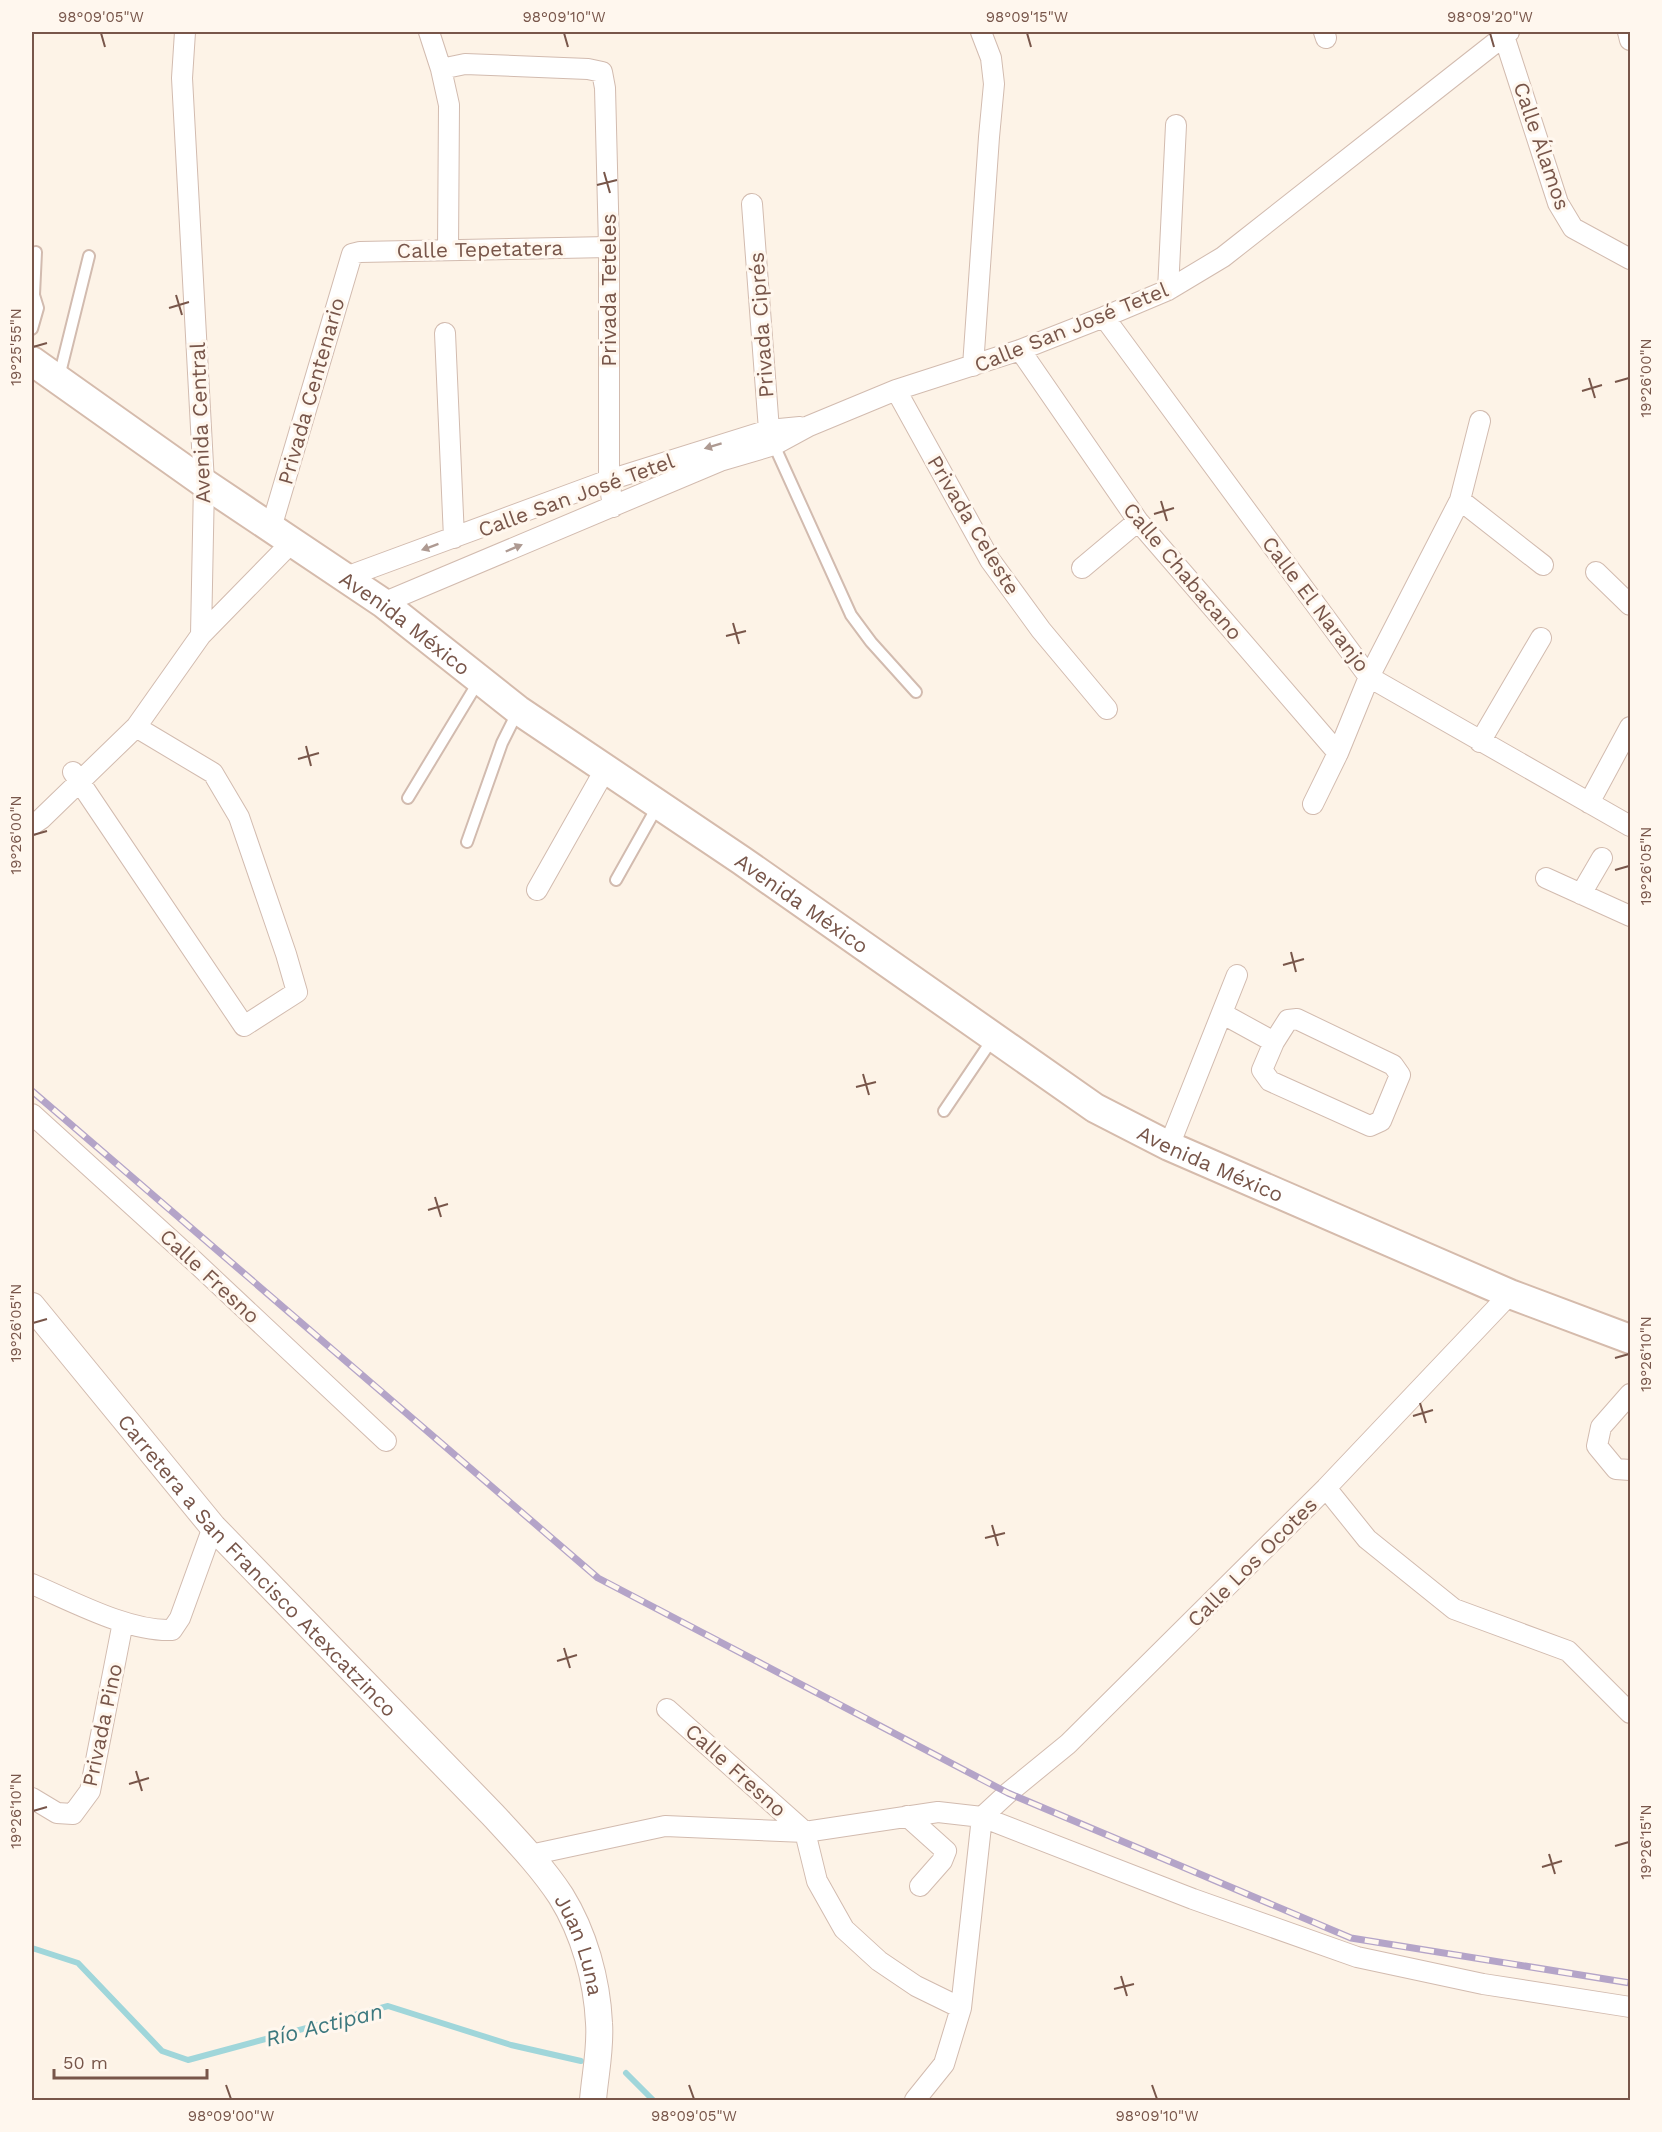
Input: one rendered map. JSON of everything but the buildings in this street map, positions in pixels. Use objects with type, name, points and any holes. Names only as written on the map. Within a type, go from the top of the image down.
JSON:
[{"type":"main road","name":"Avenida México","points":[[32,361],[204,483],[383,603],[518,710],[606,768],[1095,1107],[1169,1146],[1510,1294],[1630,1340]]},
{"type":"street","name":"Avenida Central","points":[[185,32],[182,78],[204,483],[201,635]]},
{"type":"street","points":[[429,32],[449,105],[448,249]]},
{"type":"street","points":[[973,366],[994,84],[991,57],[981,32]]},
{"type":"street","points":[[1628,32],[1630,40]]},
{"type":"street","name":"Calle San José Tetel","points":[[346,577],[609,480],[809,426],[896,390],[1020,350],[1168,290],[1223,257],[1507,34]]},
{"type":"street","name":"Calle Álamos","points":[[1507,34],[1558,203],[1573,228],[1630,259]]},
{"type":"street","name":"Privada Teteles","points":[[441,69],[465,64],[588,69],[602,72],[605,88],[609,247],[609,480],[612,507]]},
{"type":"street","points":[[1168,290],[1176,125]]},
{"type":"street","name":"Privada Ciprés","points":[[752,204],[772,437]]},
{"type":"street","name":"Calle Tepetatera","points":[[352,254],[448,249],[609,247]]},
{"type":"street","name":"Privada Centenario","points":[[281,535],[352,254]]},
{"type":"street","name":"Calle El Naranjo","points":[[1104,317],[1369,677],[1630,826]]},
{"type":"street","points":[[445,333],[454,538]]},
{"type":"street","name":"Calle Chabacano","points":[[1020,350],[1138,521],[1338,753]]},
{"type":"street","name":"Privada Celeste","points":[[896,390],[990,560],[1041,630],[1107,708]]},
{"type":"street","points":[[1312,804],[1338,753],[1369,677],[1460,500],[1480,421]]},
{"type":"street","name":"Calle San José Tetel","points":[[383,603],[772,437]]},
{"type":"street","points":[[1460,500],[1543,565]]},
{"type":"street","points":[[1082,568],[1138,521]]},
{"type":"street","points":[[34,814],[136,727],[201,635],[281,535]]},
{"type":"street","points":[[1596,572],[1630,605]]},
{"type":"street","points":[[1480,742],[1541,638]]},
{"type":"street","points":[[76,778],[126,718],[162,689]]},
{"type":"street","points":[[76,778],[244,1026],[297,992],[239,817],[213,773],[136,727]]},
{"type":"street","points":[[1589,802],[1630,727]]},
{"type":"street","points":[[537,890],[606,768]]},
{"type":"street","points":[[1581,894],[1602,858]]},
{"type":"street","points":[[1546,878],[1630,916]]},
{"type":"street","points":[[1169,1146],[1237,975]]},
{"type":"street","points":[[1222,1014],[1274,1042]]},
{"type":"street","points":[[1297,1019],[1393,1065],[1400,1075],[1382,1121],[1370,1126],[1270,1081],[1262,1071],[1274,1042],[1288,1020],[1297,1019]]},
{"type":"street","name":"Calle Fresno","points":[[32,1114],[194,1260],[386,1442]]},
{"type":"street","name":"Calle Los Ocotes","points":[[982,1817],[1068,1744],[1326,1488],[1510,1294]]},
{"type":"street","name":"Carretera a San Francisco Atexcatzinco","points":[[32,1306],[213,1527],[493,1815]]},
{"type":"street","points":[[1630,1394],[1601,1426],[1597,1446],[1616,1469],[1630,1470]]},
{"type":"street","points":[[1326,1488],[1367,1539],[1454,1609],[1568,1651],[1630,1713]]},
{"type":"street","points":[[32,1584],[123,1622],[157,1631],[172,1630],[180,1618],[213,1527]]},
{"type":"street","name":"Privada Pino","points":[[32,1798],[57,1813],[74,1814],[90,1791],[123,1622]]},
{"type":"street","name":"Calle Fresno","points":[[667,1708],[805,1832]]},
{"type":"street","points":[[530,1855],[665,1826],[805,1832],[938,1812],[982,1817],[1193,1899],[1357,1957],[1483,1984],[1630,2007]]},
{"type":"street","name":"Juan Luna","points":[[493,1815],[530,1855],[561,1897],[582,1940],[595,1983],[600,2025],[593,2100]]},
{"type":"street","points":[[908,1816],[946,1851],[942,1861],[920,1886]]},
{"type":"street","points":[[915,2100],[944,2064],[961,2008],[982,1817]]},
{"type":"street","points":[[805,1832],[817,1881],[844,1929],[879,1961],[907,1980],[961,2008]]},
{"type":"lane","points":[[32,330],[38,308],[34,295],[36,252]]},
{"type":"lane","points":[[58,380],[89,256]]},
{"type":"lane","points":[[772,437],[851,615],[871,642],[916,692]]},
{"type":"lane","points":[[408,798],[480,679]]},
{"type":"lane","points":[[467,842],[502,743],[518,710]]},
{"type":"lane","points":[[616,880],[658,804]]},
{"type":"lane","points":[[944,1111],[994,1037]]},
{"type":"waterway","name":"Río Actipan","points":[[32,1948],[78,1963],[162,2051],[188,2060],[388,2006],[511,2045],[581,2061]]},
{"type":"waterway","name":"Río Actipan","points":[[626,2073],[653,2100]]},
{"type":"railway","points":[[32,1091],[598,1578],[1008,1793],[1351,1938],[1630,1983]]}]
